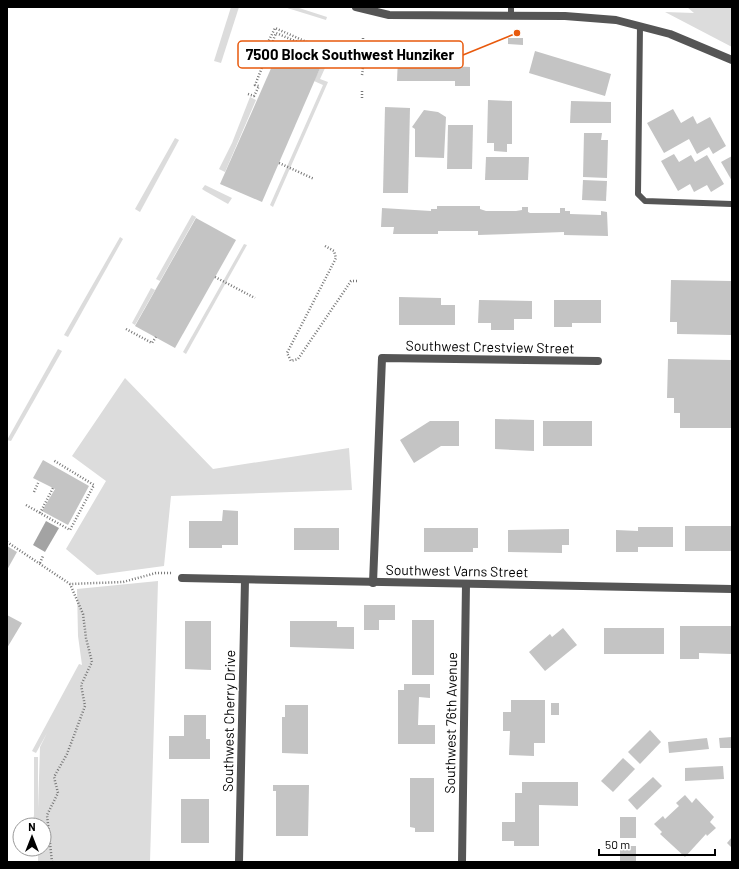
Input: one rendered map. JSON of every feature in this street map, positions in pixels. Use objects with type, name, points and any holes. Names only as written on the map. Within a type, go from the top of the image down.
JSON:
[{"type":"street","points":[[356,7],[389,15],[511,11],[616,20],[670,34],[732,60]]},
{"type":"street","name":"Southwest Crestview Street","points":[[373,583],[382,358],[598,361]]},
{"type":"street","name":"Southwest Varns Street","points":[[182,578],[732,589]]},
{"type":"street","name":"Southwest Cherry Drive","points":[[239,862],[245,580]]},
{"type":"street","name":"Southwest 76th Avenue","points":[[462,862],[466,584]]},
{"type":"lane","points":[[640,26],[638,194],[645,201],[732,204]]},
{"type":"path","points":[[248,94],[254,96],[259,86],[255,84],[276,33],[307,46],[309,43],[275,28],[258,65]]},
{"type":"path","points":[[363,36],[363,54]]},
{"type":"path","points":[[362,76],[363,67]]},
{"type":"path","points":[[362,91],[362,98]]},
{"type":"path","points":[[279,163],[314,179]]},
{"type":"path","points":[[325,246],[334,251],[336,258],[287,353],[287,358],[291,361],[298,359],[351,281],[358,281]]},
{"type":"path","points":[[215,277],[255,298]]},
{"type":"path","points":[[126,329],[152,343],[156,337]]},
{"type":"path","points":[[53,460],[94,485],[70,530],[67,532]]},
{"type":"path","points":[[34,492],[39,481]]},
{"type":"path","points":[[40,513],[53,488]]},
{"type":"path","points":[[26,505],[70,530]]},
{"type":"path","points":[[7,542],[70,584],[83,614],[92,662],[81,687],[85,706],[67,754],[54,777],[58,793],[47,815],[52,862]]},
{"type":"path","points":[[40,563],[43,556]]},
{"type":"path","points":[[70,584],[123,582],[161,573],[176,573],[182,578]]},
{"type":"shaded area","points":[[231,7],[239,7],[221,63],[214,61]]},
{"type":"shaded area","points":[[284,7],[296,7],[327,17],[326,20]]},
{"type":"shaded area","points":[[687,7],[732,7],[732,47],[665,12],[694,13]]},
{"type":"shaded area","points":[[321,66],[325,68],[320,79],[328,82],[273,207],[270,205],[323,85],[314,81]]},
{"type":"shaded area","points":[[250,97],[256,100],[225,172],[219,169],[232,143]]},
{"type":"shaded area","points":[[175,138],[179,140],[140,212],[135,209]]},
{"type":"shaded area","points":[[205,185],[232,198],[228,204],[202,189]]},
{"type":"shaded area","points":[[192,215],[196,217],[160,281],[156,279]]},
{"type":"shaded area","points":[[120,237],[123,239],[68,337],[64,335]]},
{"type":"shaded area","points":[[244,244],[247,245],[186,354],[183,352]]},
{"type":"shaded area","points":[[151,288],[155,290],[135,325],[132,323]]},
{"type":"shaded area","points":[[58,349],[62,351],[11,441],[7,440]]},
{"type":"shaded area","points":[[125,378],[213,469],[349,448],[352,490],[171,496],[164,566],[97,575],[66,549],[106,481],[72,456]]},
{"type":"shaded area","points":[[46,521],[59,528],[45,552],[33,545]]},
{"type":"shaded area","points":[[158,581],[150,862],[38,862],[38,857],[52,857],[52,817],[34,817],[34,757],[38,757],[38,809],[40,747],[47,733],[36,753],[32,751],[79,664],[82,665],[78,636],[77,589]]},
{"type":"building","points":[[508,38],[523,38],[523,45],[508,44]]},
{"type":"building","points":[[280,48],[321,66],[262,202],[220,184]]},
{"type":"building","points":[[535,51],[611,74],[605,96],[529,73]]},
{"type":"building","points":[[398,58],[448,58],[448,66],[470,67],[470,86],[455,86],[455,81],[397,81]]},
{"type":"building","points":[[488,100],[512,101],[512,144],[507,144],[507,152],[494,151],[494,143],[487,143]]},
{"type":"building","points":[[571,101],[611,102],[611,123],[570,123]]},
{"type":"building","points":[[385,107],[410,108],[408,193],[383,193]]},
{"type":"building","points":[[673,109],[681,123],[693,116],[697,124],[710,117],[726,146],[713,154],[709,147],[697,154],[689,139],[664,153],[647,123]]},
{"type":"building","points":[[424,110],[438,112],[446,117],[444,158],[415,157],[415,129],[412,127]]},
{"type":"building","points":[[448,125],[473,125],[472,169],[447,169]]},
{"type":"building","points":[[584,133],[602,133],[601,140],[608,140],[607,178],[583,177]]},
{"type":"building","points":[[674,154],[679,162],[691,155],[695,162],[707,155],[724,184],[711,192],[707,185],[694,192],[690,184],[678,191],[661,161]]},
{"type":"building","points":[[732,156],[732,181],[721,162]]},
{"type":"building","points":[[486,157],[529,157],[528,180],[485,180]]},
{"type":"building","points":[[583,180],[607,181],[606,201],[582,200]]},
{"type":"building","points":[[437,206],[480,206],[480,209],[486,211],[516,211],[522,210],[522,207],[528,207],[528,212],[530,213],[560,213],[560,208],[565,208],[565,211],[570,211],[570,214],[601,215],[601,211],[607,212],[608,236],[564,235],[564,232],[478,235],[478,231],[438,231],[438,234],[393,234],[394,227],[381,227],[382,208],[431,211],[431,209],[437,209]]},
{"type":"building","points":[[196,218],[236,240],[175,348],[135,326]]},
{"type":"building","points":[[671,280],[732,281],[732,335],[677,334],[677,322],[670,322]]},
{"type":"building","points":[[399,297],[441,298],[441,305],[455,305],[455,325],[399,325]]},
{"type":"building","points":[[479,300],[532,301],[532,319],[514,319],[514,330],[491,330],[491,323],[478,323]]},
{"type":"building","points":[[554,300],[601,300],[601,323],[572,323],[572,327],[554,327]]},
{"type":"building","points":[[668,359],[732,360],[732,428],[680,428],[680,413],[674,413],[674,398],[667,398]]},
{"type":"building","points":[[495,419],[534,420],[534,451],[495,449]]},
{"type":"building","points":[[430,421],[459,421],[459,446],[441,446],[414,463],[400,440]]},
{"type":"building","points":[[543,421],[592,421],[592,446],[543,446]]},
{"type":"building","points":[[43,460],[89,486],[68,525],[42,511],[55,489],[33,478]]},
{"type":"building","points":[[223,510],[238,511],[238,545],[222,545],[222,548],[189,548],[189,521],[222,521]]},
{"type":"building","points":[[685,526],[732,526],[732,551],[685,551]]},
{"type":"building","points":[[638,527],[673,527],[673,547],[638,547],[638,552],[616,552],[616,530],[638,531]]},
{"type":"building","points":[[294,528],[339,528],[339,550],[294,550]]},
{"type":"building","points":[[424,528],[478,528],[478,548],[473,548],[473,552],[424,552]]},
{"type":"building","points":[[569,529],[569,545],[562,545],[562,553],[508,552],[508,530]]},
{"type":"building","points":[[7,546],[17,552],[7,570]]},
{"type":"building","points":[[364,605],[395,605],[395,620],[379,620],[379,630],[364,630]]},
{"type":"building","points":[[7,615],[22,623],[7,648]]},
{"type":"building","points":[[412,620],[434,620],[434,675],[412,675]]},
{"type":"building","points":[[185,621],[211,621],[211,670],[185,669]]},
{"type":"building","points":[[290,621],[337,621],[337,627],[354,627],[354,649],[290,647]]},
{"type":"building","points":[[680,626],[732,626],[732,654],[699,653],[699,659],[680,659]]},
{"type":"building","points":[[563,628],[577,645],[545,671],[529,652],[550,634],[552,637]]},
{"type":"building","points":[[604,628],[664,628],[664,654],[604,654]]},
{"type":"building","points":[[404,684],[430,684],[430,698],[419,697],[418,725],[435,725],[435,744],[398,744],[398,690],[404,690]]},
{"type":"building","points":[[511,700],[545,700],[545,743],[534,743],[534,756],[509,755],[510,731],[503,731],[503,712],[511,712]]},
{"type":"building","points":[[551,703],[559,703],[559,715],[551,715]]},
{"type":"building","points":[[285,705],[308,705],[308,754],[282,753],[282,717],[285,717]]},
{"type":"building","points":[[184,715],[206,715],[206,739],[210,739],[210,759],[169,759],[169,736],[184,736]]},
{"type":"building","points":[[650,730],[661,742],[640,764],[628,752]]},
{"type":"building","points":[[732,737],[732,748],[720,748],[719,738]]},
{"type":"building","points":[[707,738],[709,749],[669,753],[668,742]]},
{"type":"building","points":[[623,758],[635,769],[613,792],[601,781]]},
{"type":"building","points":[[723,766],[724,779],[685,781],[685,768]]},
{"type":"building","points":[[653,777],[662,786],[637,810],[628,800]]},
{"type":"building","points":[[410,778],[434,778],[434,832],[415,832],[415,828],[410,827]]},
{"type":"building","points":[[522,782],[578,782],[578,806],[539,805],[539,846],[514,846],[514,841],[502,841],[502,822],[515,822],[515,793],[522,793]]},
{"type":"building","points":[[273,785],[309,785],[308,836],[276,836],[276,791],[273,791]]},
{"type":"building","points":[[685,795],[692,803],[696,798],[714,817],[710,822],[716,828],[707,836],[706,834],[685,857],[660,834],[662,832],[654,824],[663,816],[665,819],[679,806],[676,803]]},
{"type":"building","points":[[181,799],[209,799],[209,843],[181,843]]},
{"type":"building","points":[[620,817],[636,817],[636,838],[620,838]]},
{"type":"building","points":[[732,837],[732,848],[727,843]]},
{"type":"building","points":[[620,846],[636,846],[636,862],[620,862]]},
{"type":"place","name":"7500 Block Southwest Hunziker","points":[[517,33]]}]
